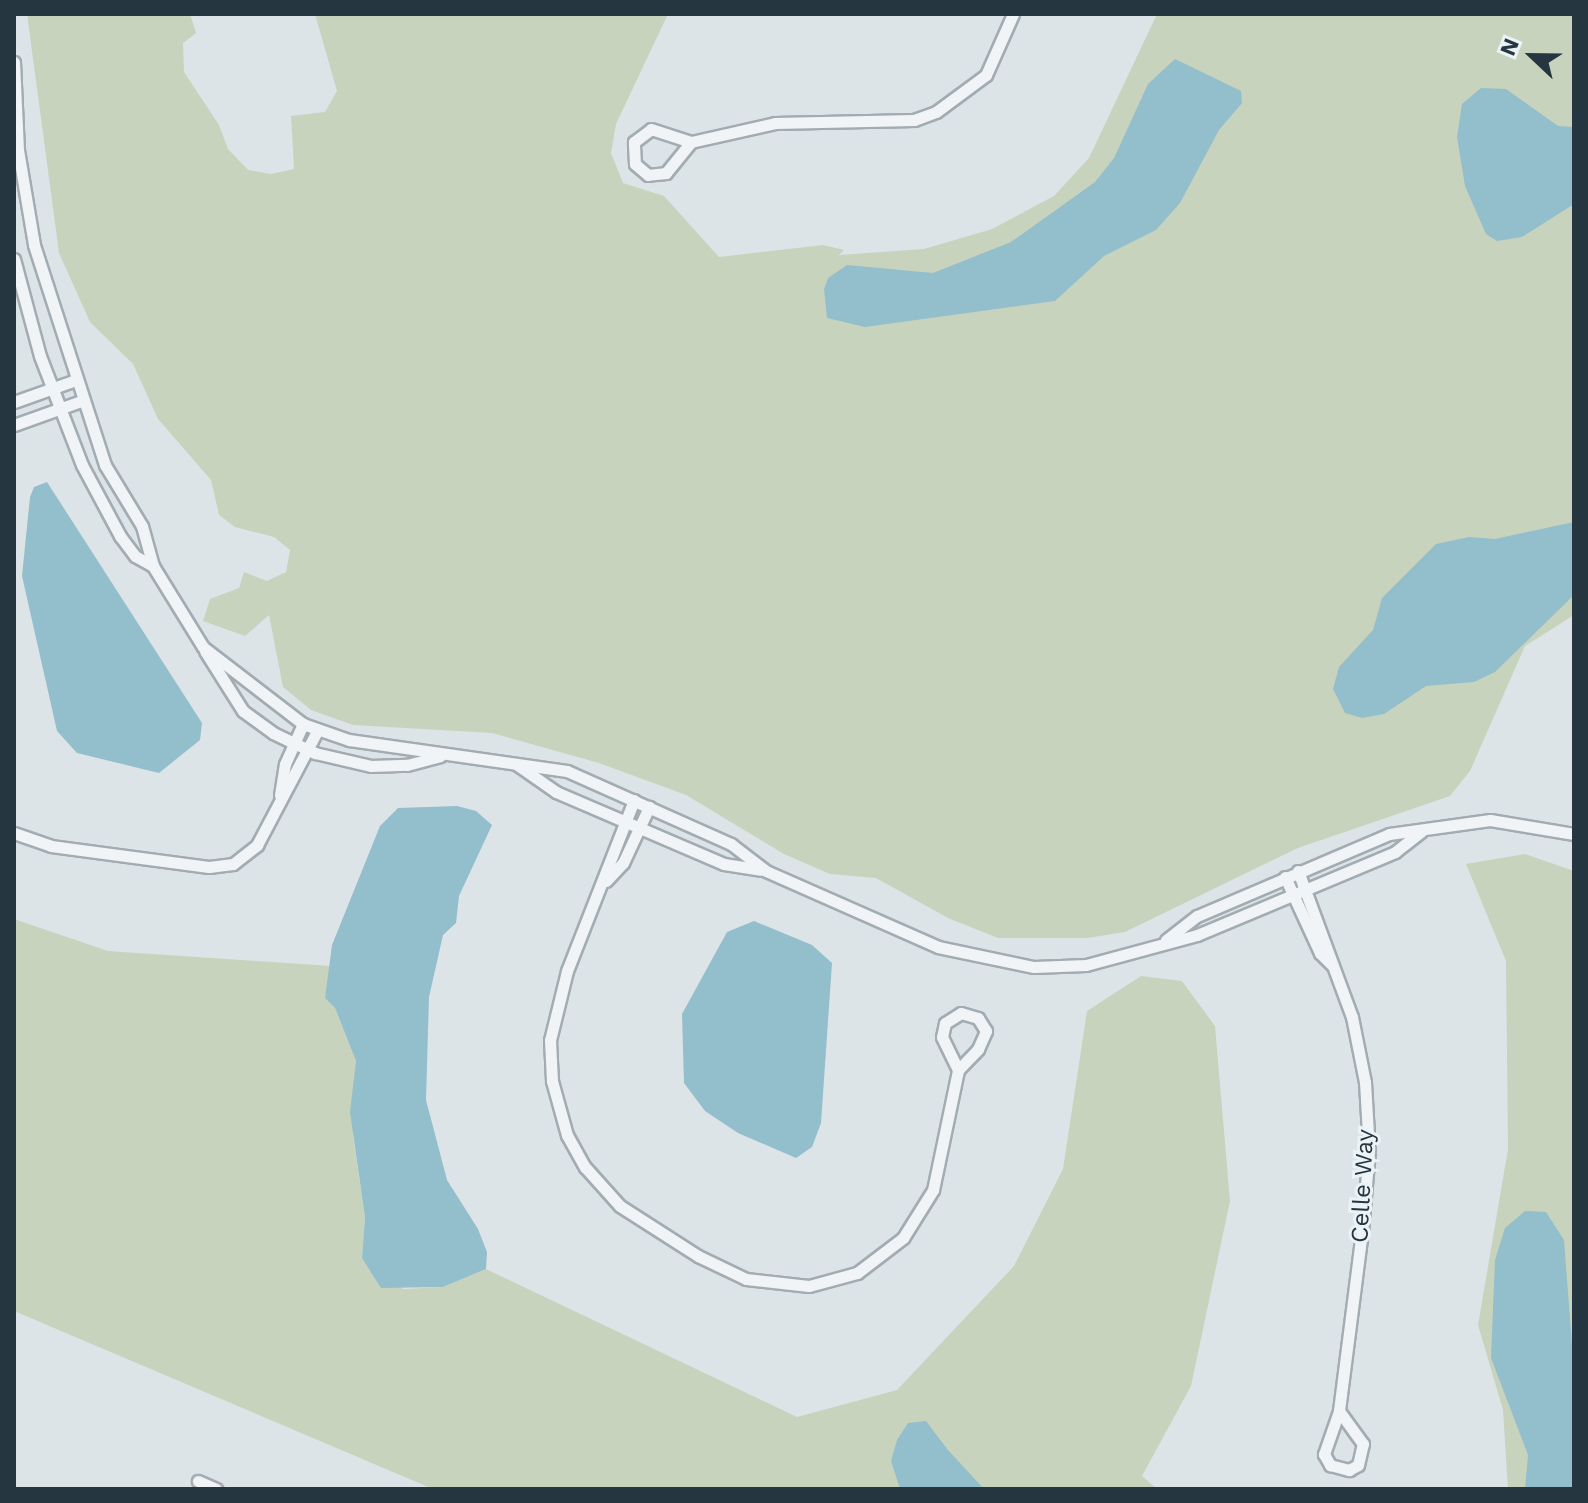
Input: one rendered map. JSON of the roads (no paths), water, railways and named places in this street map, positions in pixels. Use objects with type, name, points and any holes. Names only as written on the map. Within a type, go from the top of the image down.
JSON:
[{"type":"street","points":[[691,142],[666,173],[648,175],[635,164],[634,142],[651,129],[691,142],[775,123],[914,120],[936,112],[986,75],[1013,14]]},
{"type":"street","points":[[14,62],[18,169],[34,245],[73,381],[105,465],[142,526],[153,566],[235,702],[294,743],[309,750],[371,766],[407,765],[445,755]]},
{"type":"street","points":[[14,259],[59,409],[120,536],[135,556],[153,566]]},
{"type":"street","points":[[14,402],[73,381]]},
{"type":"street","points":[[14,425],[81,401]]},
{"type":"street","points":[[203,647],[303,724],[317,731],[445,755],[567,771],[731,844],[766,871],[938,947],[992,962],[1086,965],[1164,941],[1197,935],[1307,892],[1395,852],[1421,832]]},
{"type":"street","points":[[280,796],[294,743],[303,724]]},
{"type":"street","points":[[14,833],[51,846],[222,866],[241,860],[257,845],[280,796],[309,750],[317,731]]},
{"type":"street","points":[[516,764],[556,792],[639,828],[724,864],[766,871]]},
{"type":"street","points":[[634,800],[606,882],[567,971],[553,1020],[550,1062],[561,1119],[585,1167],[609,1195],[717,1266],[759,1282],[809,1286],[857,1273],[889,1253],[915,1224],[933,1190],[958,1070],[978,1049],[986,1031],[970,1014],[953,1016],[943,1029],[958,1070]]},
{"type":"street","points":[[606,882],[623,863],[649,807]]},
{"type":"street","points":[[1164,941],[1197,916],[1389,834],[1421,832],[1490,820],[1574,834]]},
{"type":"street","name":"Celle Way","points":[[1298,871],[1352,1017],[1365,1082],[1369,1151],[1339,1411],[1324,1454],[1330,1465],[1349,1470],[1358,1465],[1363,1444],[1339,1411]]},
{"type":"street","name":"Celle Way","points":[[1285,877],[1320,953],[1332,965]]},
{"type":"street","points":[[198,1481],[216,1489]]},
{"type":"water","points":[[1175,59],[1241,91],[1242,103],[1219,130],[1180,203],[1156,230],[1104,256],[1055,301],[865,327],[827,318],[824,289],[828,278],[847,265],[933,273],[1011,242],[1095,182],[1114,158],[1148,84]]},
{"type":"water","points":[[1481,88],[1506,89],[1558,126],[1574,127],[1574,204],[1522,237],[1497,241],[1486,234],[1465,186],[1457,137],[1462,104]]},
{"type":"water","points":[[47,482],[202,723],[200,740],[159,773],[77,753],[57,731],[22,576],[30,497],[34,487]]},
{"type":"water","points":[[1574,522],[1574,595],[1495,672],[1474,682],[1426,686],[1384,714],[1362,718],[1345,713],[1333,689],[1339,667],[1373,630],[1382,598],[1436,544],[1469,537],[1495,539]]},
{"type":"water","points":[[457,806],[476,811],[492,825],[459,896],[456,923],[443,935],[429,997],[426,1100],[447,1180],[478,1229],[487,1252],[486,1269],[443,1287],[381,1288],[362,1258],[365,1217],[350,1112],[356,1061],[335,1008],[325,998],[332,945],[380,826],[398,808]]},
{"type":"water","points":[[754,921],[812,945],[832,963],[821,1123],[812,1147],[796,1158],[738,1133],[705,1111],[684,1083],[682,1014],[727,932]]},
{"type":"water","points":[[1525,1211],[1546,1212],[1564,1240],[1574,1371],[1574,1489],[1525,1489],[1528,1455],[1491,1358],[1495,1260],[1505,1228]]},
{"type":"water","points":[[926,1421],[984,1489],[900,1489],[891,1461],[897,1440],[908,1423]]}]
